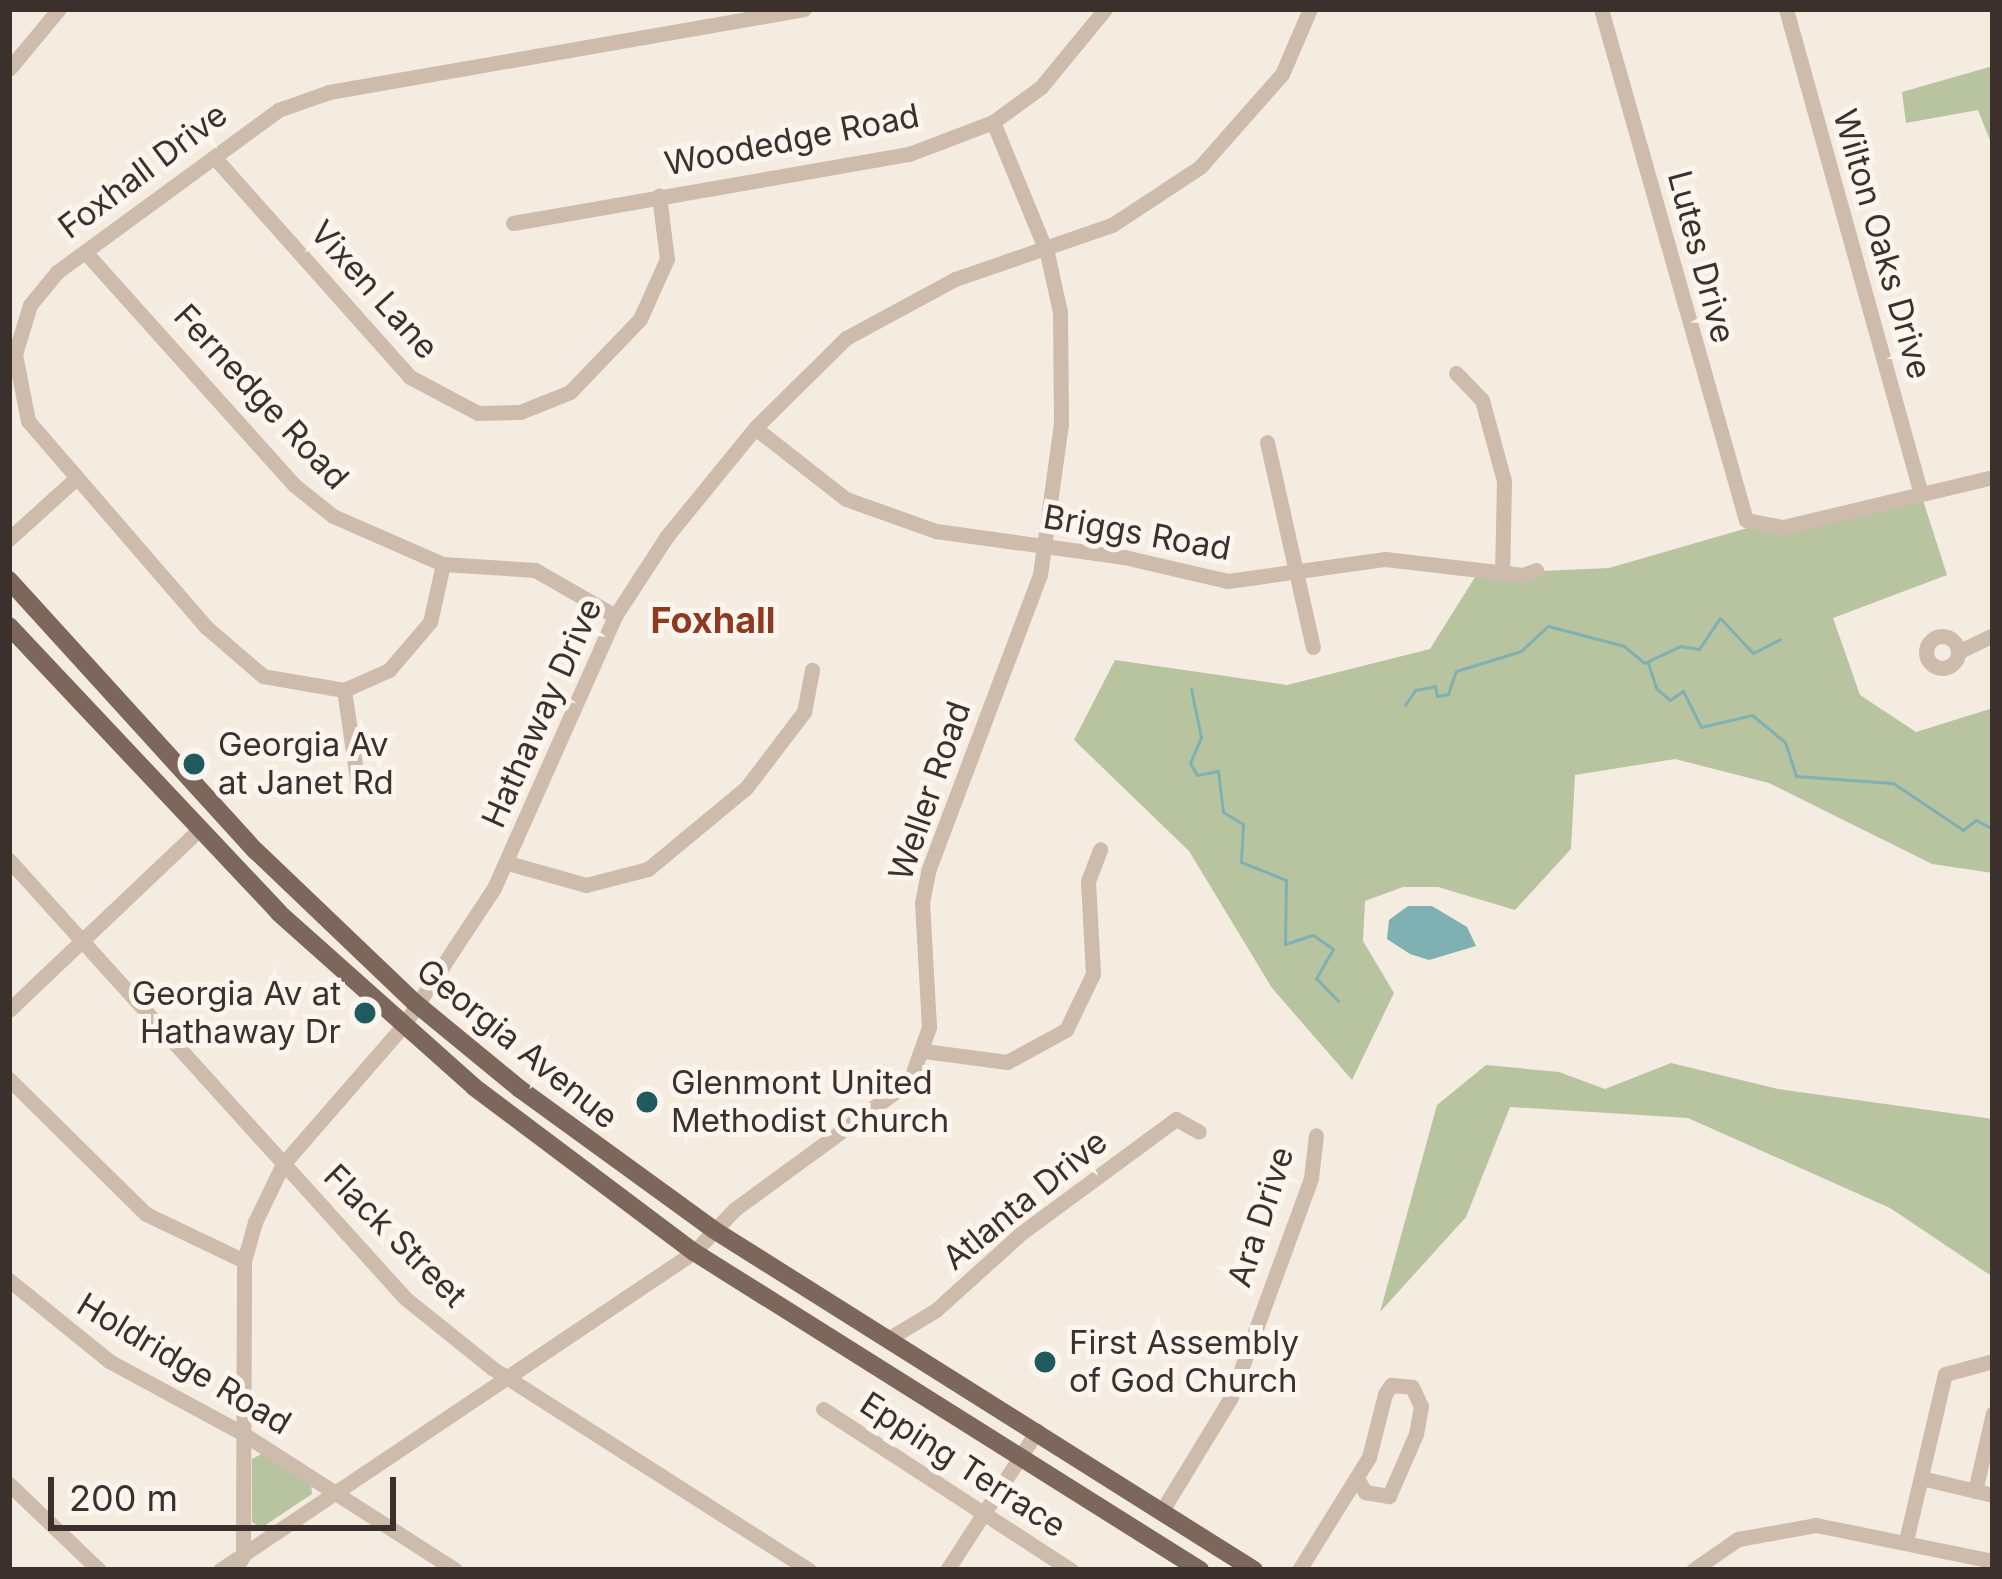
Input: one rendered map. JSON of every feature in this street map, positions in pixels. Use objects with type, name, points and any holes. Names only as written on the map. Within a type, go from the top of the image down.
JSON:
[{"type":"main road","name":"Georgia Avenue","points":[[9,580],[256,851],[414,1002],[714,1230],[1254,1570]]},
{"type":"main road","name":"Georgia Avenue","points":[[9,626],[199,830],[404,1026],[694,1252],[1200,1570]]},
{"type":"street","points":[[9,69],[59,9]]},
{"type":"street","name":"Foxhall Drive","points":[[344,690],[282,684],[245,664],[74,481],[28,422],[12,367],[13,336],[42,288],[278,110],[329,92],[804,9]]},
{"type":"street","name":"Woodedge Road","points":[[513,223],[909,154],[993,122],[1063,65],[1105,9]]},
{"type":"street","name":"Hathaway Drive","points":[[244,1565],[244,1261],[283,1164],[404,1026],[414,1002],[508,862],[615,616],[755,428],[815,363],[902,302],[1047,253],[1112,225],[1200,167],[1282,74],[1310,9]]},
{"type":"street","name":"Lutes Drive","points":[[1601,9],[1746,520],[1783,526],[1921,494]]},
{"type":"street","name":"Wilton Oaks Drive","points":[[1786,9],[1921,494]]},
{"type":"street","name":"Weller Road","points":[[924,1051],[928,871],[1030,609],[1044,547],[1063,379],[1047,253],[993,122]]},
{"type":"street","name":"Vixen Lane","points":[[214,157],[410,377],[478,413],[520,412],[570,392],[640,319],[667,259],[659,196]]},
{"type":"street","name":"Fernedge Road","points":[[86,253],[295,485],[386,545],[443,563],[535,570],[615,616]]},
{"type":"street","points":[[1456,373],[1482,400],[1504,482],[1502,572]]},
{"type":"street","name":"Briggs Road","points":[[755,428],[820,483],[881,515],[1228,581],[1385,559],[1502,572],[1536,570]]},
{"type":"street","points":[[1267,442],[1313,647]]},
{"type":"street","points":[[1921,494],[1993,477]]},
{"type":"street","points":[[9,539],[74,481]]},
{"type":"street","points":[[358,785],[344,690],[389,670],[412,650],[430,622],[443,563]]},
{"type":"street","points":[[1958,652],[1993,635]]},
{"type":"street","points":[[508,862],[586,885],[648,868],[746,788],[804,712],[812,670]]},
{"type":"street","points":[[9,1010],[199,830]]},
{"type":"street","points":[[220,1570],[244,1565],[336,1492],[694,1252],[714,1230],[896,1097],[924,1051],[1007,1062],[1066,1030],[1093,974],[1088,881],[1100,849]]},
{"type":"street","name":"Flack Street","points":[[9,860],[405,1298],[508,1377],[808,1570]]},
{"type":"street","points":[[9,1079],[146,1214],[244,1261]]},
{"type":"street","name":"Atlanta Drive","points":[[888,1339],[936,1310],[1020,1234],[1176,1119],[1199,1132]]},
{"type":"street","name":"Ara Drive","points":[[1162,1509],[1231,1397],[1311,1178],[1316,1135]]},
{"type":"street","name":"Holdridge Road","points":[[9,1280],[109,1361],[242,1433],[454,1570]]},
{"type":"street","points":[[1906,1541],[1945,1374],[1993,1361]]},
{"type":"street","points":[[1299,1570],[1358,1480],[1391,1384],[1412,1387],[1421,1406],[1415,1434],[1389,1496],[1365,1492],[1358,1480]]},
{"type":"street","name":"Epping Terrace","points":[[823,1409],[1071,1570]]},
{"type":"street","points":[[1975,1491],[1993,1413]]},
{"type":"street","points":[[947,1570],[1037,1431]]},
{"type":"street","points":[[1921,1478],[1993,1496]]},
{"type":"street","points":[[9,1484],[99,1570]]},
{"type":"street","points":[[1693,1570],[1719,1547],[1781,1528],[1850,1528],[1993,1561]]},
{"type":"green space","points":[[1993,66],[1993,148],[1978,110],[1906,123],[1902,92]]},
{"type":"green space","points":[[1921,494],[1947,575],[1833,618],[1860,695],[1916,732],[1993,708],[1993,873],[1932,864],[1769,783],[1675,759],[1575,775],[1571,849],[1515,910],[1438,887],[1403,887],[1365,901],[1363,941],[1394,993],[1352,1080],[1272,988],[1189,851],[1074,740],[1115,660],[1287,685],[1430,649],[1477,574],[1609,568],[1751,527]]},
{"type":"green space","points":[[1671,1063],[1778,1089],[1993,1119],[1993,1277],[1890,1208],[1688,1118],[1510,1107],[1466,1217],[1380,1312],[1437,1105],[1486,1065],[1559,1072],[1605,1089]]},
{"type":"green space","points":[[263,1453],[311,1484],[312,1494],[261,1528],[252,1522],[252,1459]]},
{"type":"water","points":[[1408,906],[1432,906],[1467,927],[1476,946],[1429,960],[1410,954],[1387,939],[1389,920]]},
{"type":"waterway","points":[[1405,705],[1415,690],[1435,686],[1437,696],[1448,694],[1456,671],[1521,651],[1548,626],[1624,646],[1644,663],[1680,646],[1699,649],[1720,618],[1753,653],[1780,639]]},
{"type":"waterway","points":[[1648,663],[1656,688],[1670,700],[1683,691],[1701,727],[1752,715],[1785,742],[1796,776],[1893,783],[1963,830],[1976,820],[1993,829]]},
{"type":"waterway","points":[[1191,689],[1201,737],[1190,763],[1197,775],[1218,771],[1223,812],[1243,824],[1241,862],[1286,880],[1285,944],[1313,935],[1333,949],[1316,978],[1338,1001]]},
{"type":"place","name":"Georgia Av at Janet Rd","points":[[194,764]]},
{"type":"place","name":"Georgia Av at Hathaway Dr","points":[[365,1013]]},
{"type":"place","name":"Glenmont United Methodist Church","points":[[647,1102]]},
{"type":"place","name":"First Assembly of God Church","points":[[1045,1362]]},
{"type":"district","name":"Foxhall","points":[[713,621]]}]
